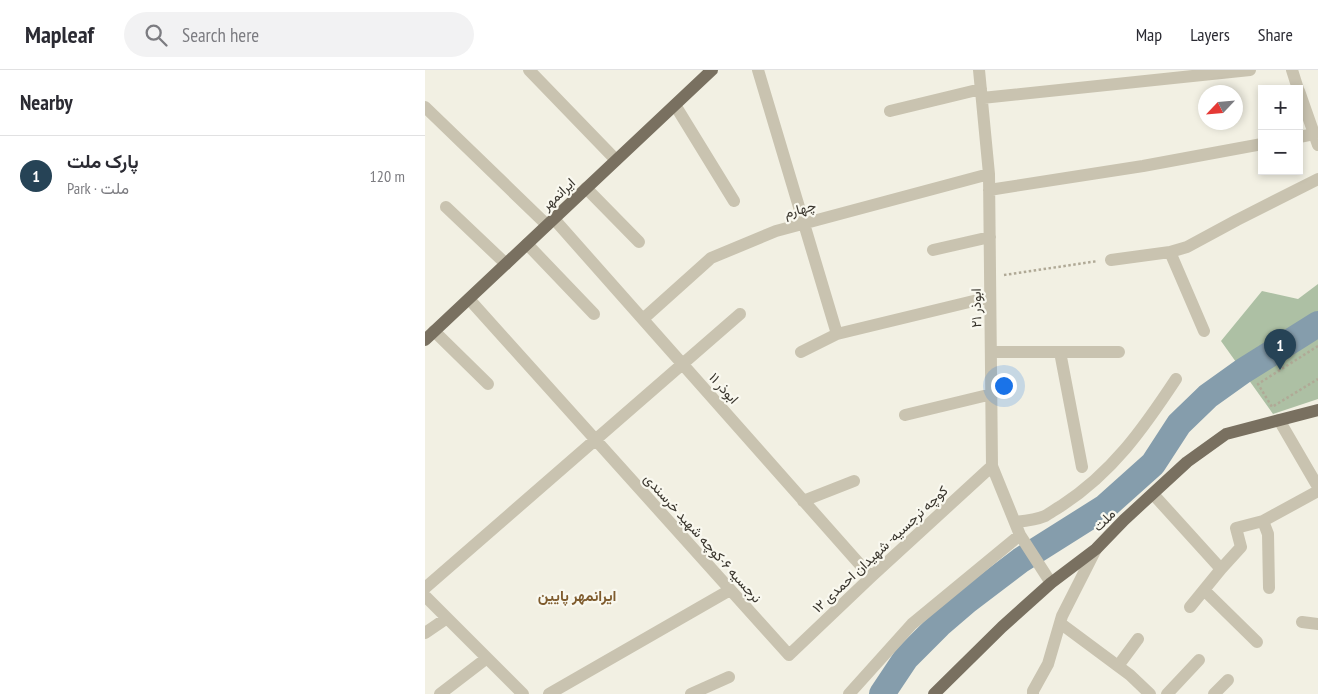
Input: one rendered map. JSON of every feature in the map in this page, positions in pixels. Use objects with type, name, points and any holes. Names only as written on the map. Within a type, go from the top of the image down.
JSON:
[{"type":"main road","name":"ایرانمهر","points":[[430,336],[712,70]]},
{"type":"main road","name":"ملت","points":[[934,694],[1051,582],[1096,549],[1187,462],[1226,434],[1318,410]]},
{"type":"street","points":[[529,70],[616,160]]},
{"type":"street","points":[[757,70],[837,334]]},
{"type":"street","name":"۲۱ ابوذر","points":[[979,70],[989,174],[992,466],[1021,538],[1051,582]]},
{"type":"street","points":[[890,111],[981,93],[1075,89],[1249,70]]},
{"type":"street","points":[[1292,70],[1297,85]]},
{"type":"street","points":[[1303,102],[1316,140],[1303,138]]},
{"type":"street","points":[[675,105],[734,201]]},
{"type":"street","name":"ابوذر ۱۱","points":[[425,107],[550,222],[643,319],[871,577]]},
{"type":"street","points":[[989,190],[1143,166],[1258,145]]},
{"type":"street","name":"چهارم","points":[[643,319],[711,258],[777,231],[989,174]]},
{"type":"street","points":[[1111,260],[1170,252],[1187,247],[1318,179]]},
{"type":"street","points":[[586,188],[639,242]]},
{"type":"street","points":[[446,207],[506,264]]},
{"type":"street","points":[[933,250],[989,237]]},
{"type":"street","points":[[527,244],[594,314]]},
{"type":"street","points":[[1170,252],[1204,331]]},
{"type":"street","points":[[801,352],[837,334],[991,298]]},
{"type":"street","name":"نرجسیه ۶-کوچه شهید خرسندی","points":[[469,299],[789,655]]},
{"type":"street","points":[[425,588],[740,314]]},
{"type":"street","points":[[430,336],[488,384]]},
{"type":"street","points":[[991,352],[1119,352]]},
{"type":"street","points":[[1060,352],[1082,467]]},
{"type":"street","points":[[1015,522],[1034,520],[1045,516],[1090,486],[1108,469],[1131,442],[1176,379]]},
{"type":"street","points":[[905,415],[991,394]]},
{"type":"street","points":[[1279,420],[1318,487]]},
{"type":"street","name":"کوچه نرجسیه- شهیدان احمدی ۱۲","points":[[789,655],[992,466]]},
{"type":"street","points":[[803,501],[854,481]]},
{"type":"street","points":[[1190,607],[1241,547],[1236,528],[1263,521],[1318,491]]},
{"type":"street","points":[[1153,494],[1221,569]]},
{"type":"street","points":[[1263,521],[1268,534],[1269,588]]},
{"type":"street","points":[[849,694],[912,624],[1021,538]]},
{"type":"street","points":[[1033,694],[1048,664],[1063,616],[1096,549]]},
{"type":"street","points":[[549,694],[730,590]]},
{"type":"street","points":[[1204,590],[1257,642]]},
{"type":"street","points":[[425,596],[523,694]]},
{"type":"street","points":[[425,633],[447,618]]},
{"type":"street","points":[[1302,622],[1318,624]]},
{"type":"street","points":[[1060,623],[1130,675],[1150,694]]},
{"type":"street","points":[[1118,666],[1138,640]]},
{"type":"street","points":[[440,694],[487,658]]},
{"type":"street","points":[[1167,694],[1199,660]]},
{"type":"street","points":[[691,694],[729,677]]},
{"type":"street","points":[[1214,694],[1228,680]]},
{"type":"path","points":[[990,277],[1111,260]]},
{"type":"path","points":[[1318,346],[1258,384],[1272,407],[1318,379]]},
{"type":"green space","points":[[1318,284],[1318,399],[1273,414],[1221,341],[1262,291],[1298,299]]},
{"type":"waterway","points":[[882,694],[906,658],[939,625],[967,601],[1021,560],[1105,507],[1153,464],[1179,424],[1208,396],[1243,371],[1318,324]]},
{"type":"place","name":"پارک ملت","points":[[1280,370]]},
{"type":"district","name":"ایرانمهر پایین","points":[[577,595]]}]
